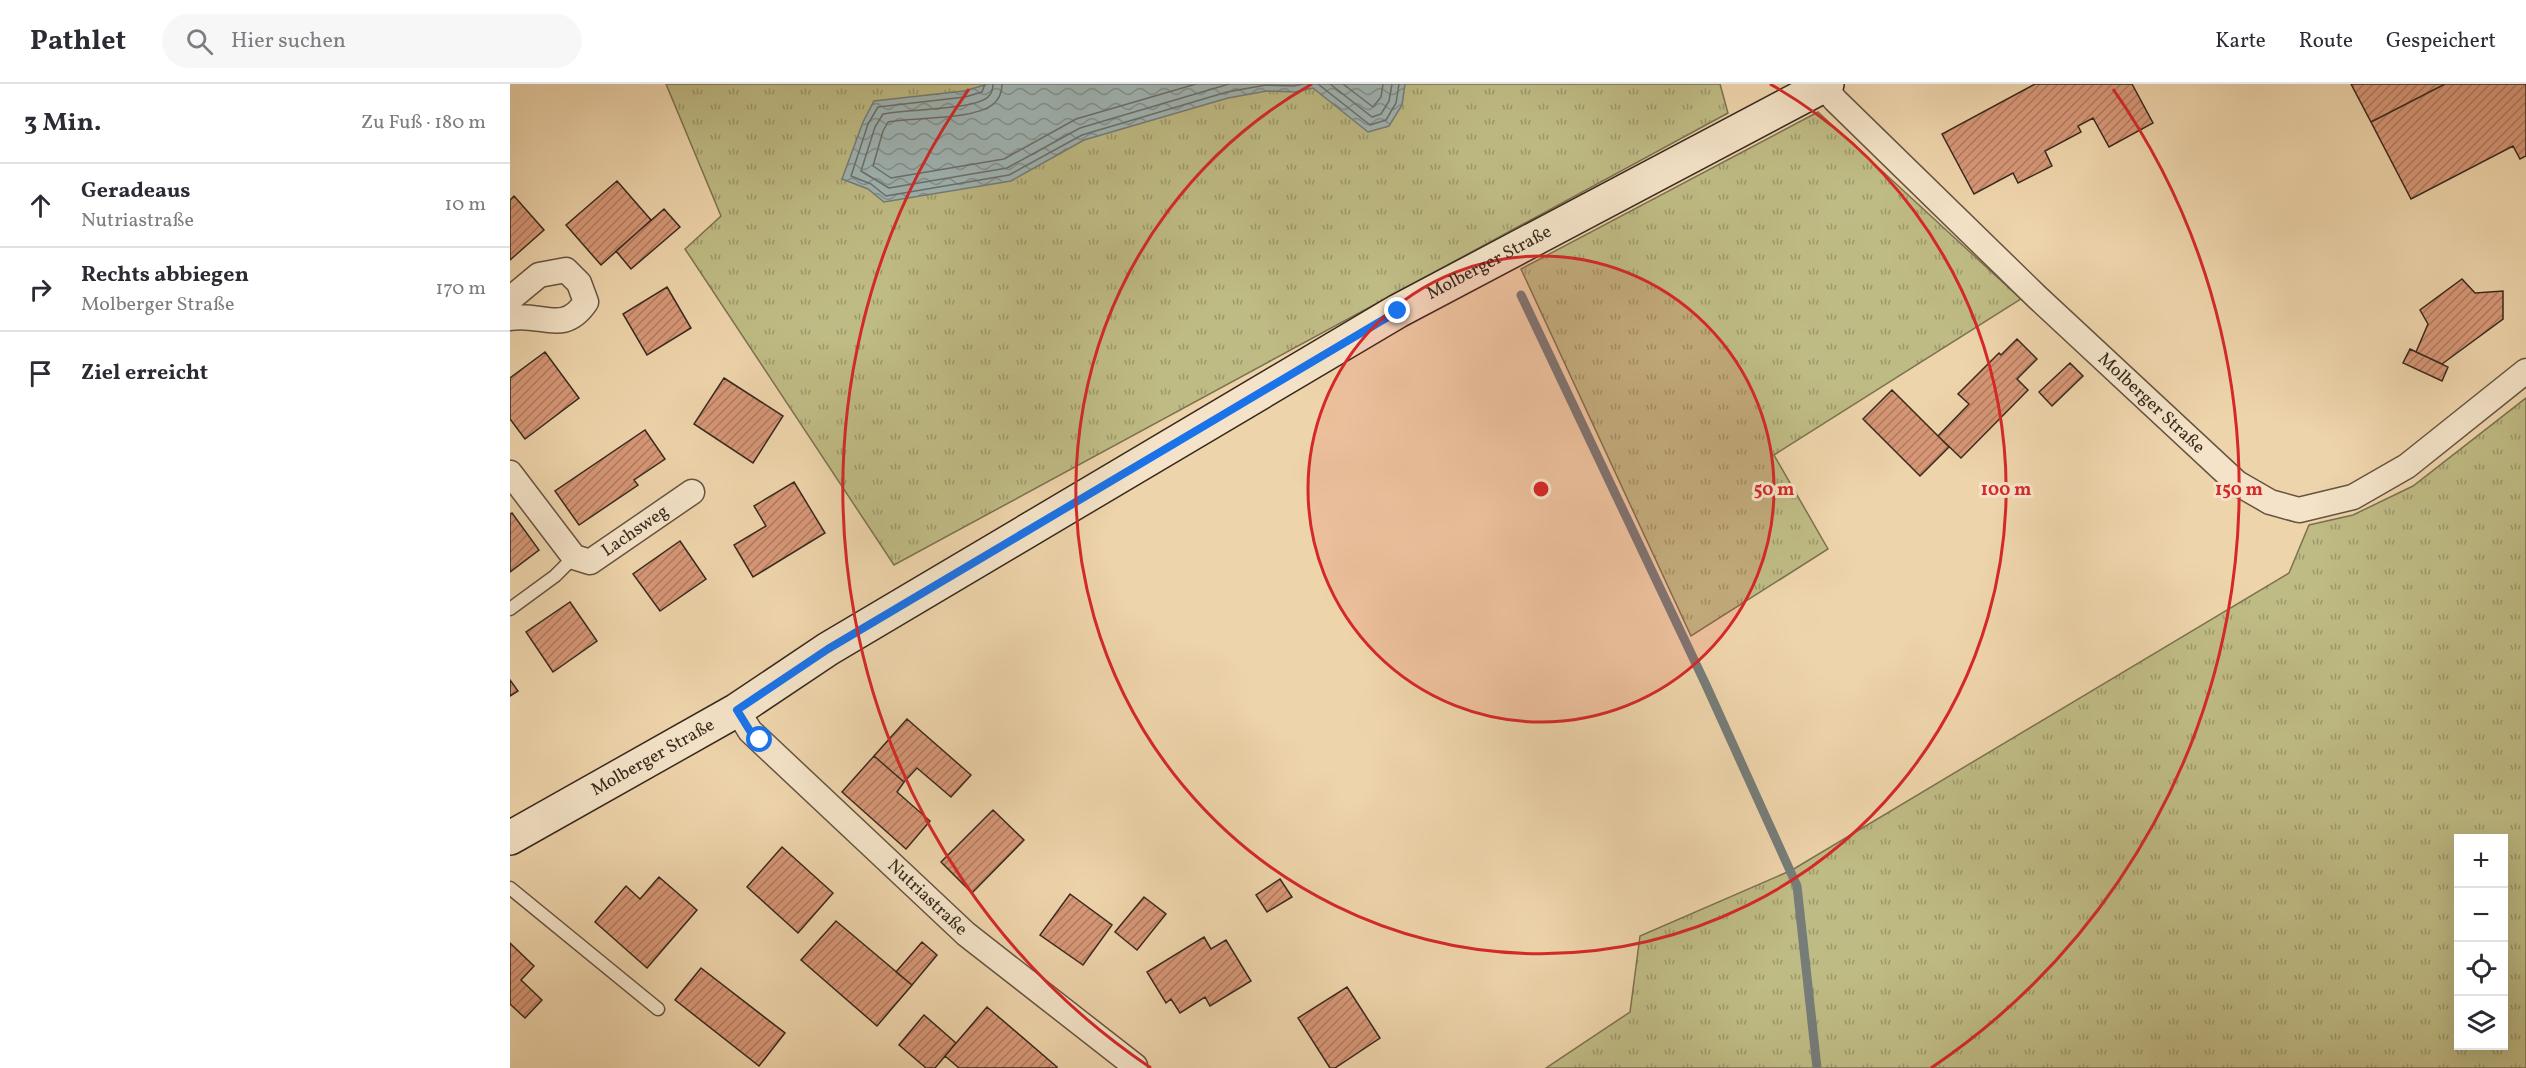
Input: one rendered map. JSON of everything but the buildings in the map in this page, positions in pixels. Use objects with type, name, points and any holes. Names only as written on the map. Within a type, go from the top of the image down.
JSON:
[{"type":"main road","name":"Molberger Straße","points":[[510,838],[737,710],[828,649],[1398,311],[1826,85]]},
{"type":"street","name":"Molberger Straße","points":[[1826,85],[1835,100],[2037,297],[2237,483],[2270,502],[2299,510],[2353,497],[2407,466],[2526,370]]},
{"type":"street","points":[[510,299],[539,275],[566,270],[579,283],[586,302],[577,315],[562,321],[510,318]]},
{"type":"street","points":[[510,473],[573,557]]},
{"type":"street","name":"Lachsweg","points":[[573,557],[590,562],[692,492]]},
{"type":"street","name":"Nutriastraße","points":[[737,710],[750,731],[966,934],[1135,1066],[1133,1068]]},
{"type":"lane","points":[[510,609],[555,576],[573,557]]},
{"type":"lane","points":[[510,888],[658,1009]]},
{"type":"green space","points":[[666,84],[1720,84],[1728,113],[894,565],[685,249],[721,216]]},
{"type":"green space","points":[[1818,112],[2021,299],[1774,455],[1828,549],[1691,636],[1521,269]]},
{"type":"green space","points":[[2526,398],[2526,1068],[1546,1068],[1630,1012],[1640,936],[1792,870],[2289,573],[2309,525],[2353,515],[2413,486]]},
{"type":"water","points":[[988,84],[1405,84],[1402,105],[1389,126],[1368,132],[1313,88],[1295,92],[1267,91],[1228,98],[1084,140],[1011,181],[884,202],[868,189],[842,179],[863,122],[874,101],[964,91]]},
{"type":"waterway","points":[[1521,295],[1706,685],[1797,886],[1817,1068]]},
{"type":"route","points":[[760,740],[750,731],[737,710],[828,649],[1398,311]]}]
